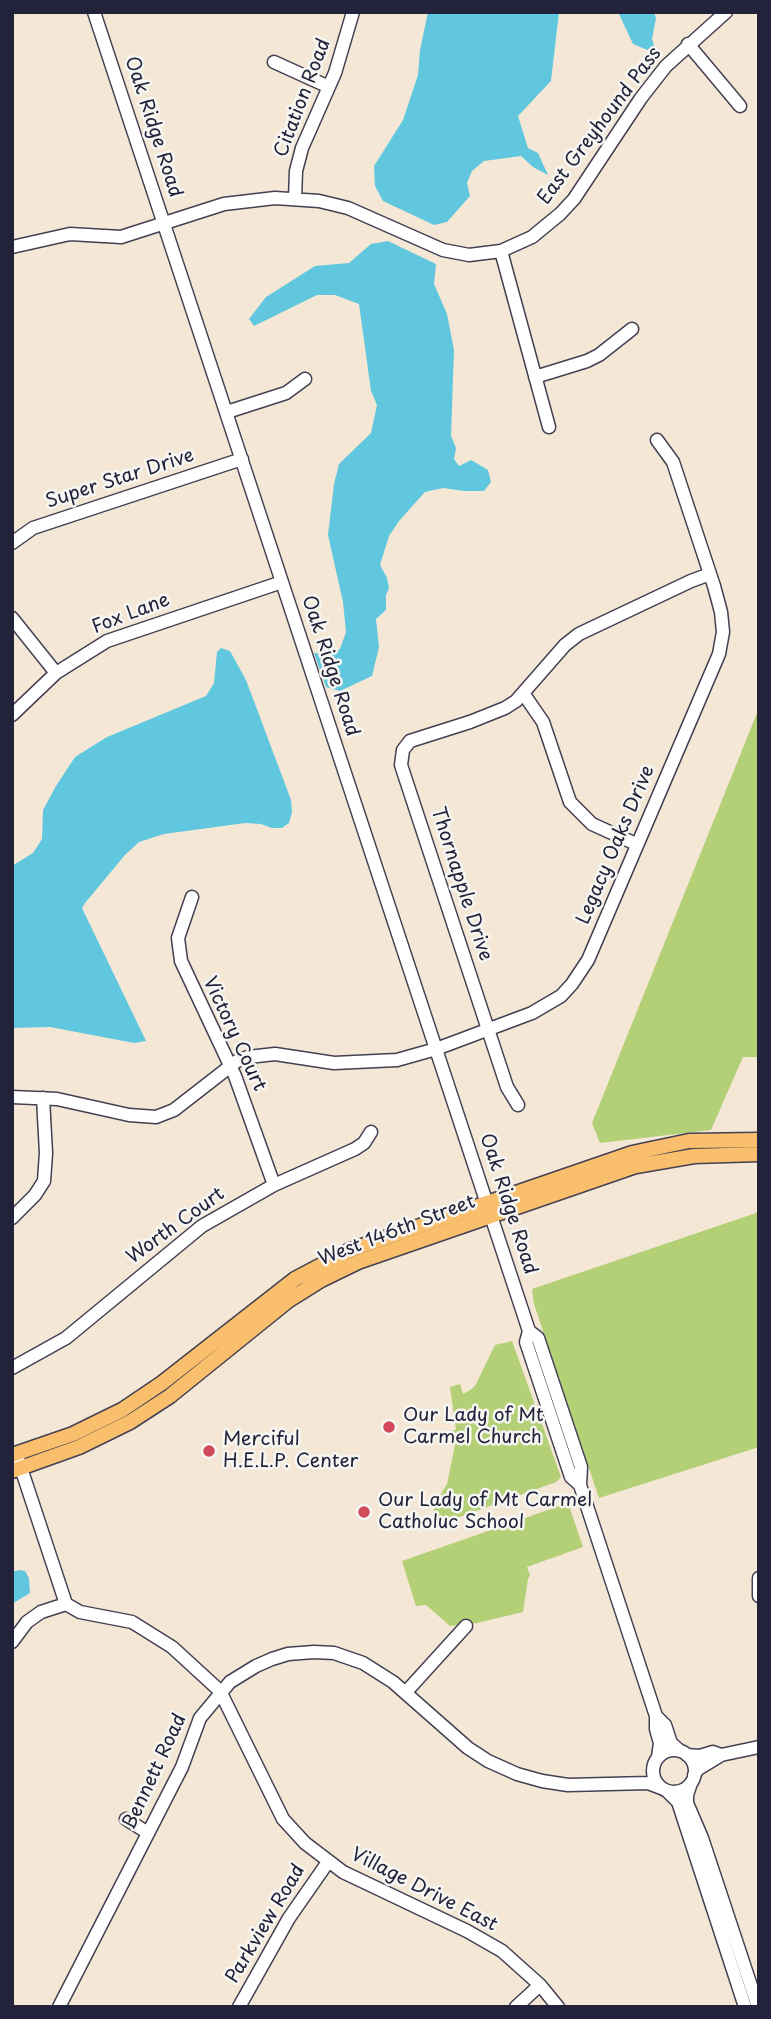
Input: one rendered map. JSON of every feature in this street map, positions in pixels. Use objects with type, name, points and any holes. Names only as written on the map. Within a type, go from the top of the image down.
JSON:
[{"type":"main road","name":"West 146th Street","points":[[489,1209],[610,1159],[646,1149],[704,1140],[759,1140]]},
{"type":"main road","name":"West 146th Street","points":[[16,1462],[138,1401],[274,1294],[312,1268],[366,1244],[651,1163],[694,1156],[759,1154]]},
{"type":"street","name":"Oak Ridge Road","points":[[94,12],[489,1209],[530,1331],[538,1338],[577,1455],[582,1473],[580,1485],[656,1716],[660,1743],[656,1762]]},
{"type":"street","name":"Citation Road","points":[[295,199],[294,181],[298,161],[339,63],[353,12]]},
{"type":"street","name":"East Greyhound Pass","points":[[12,247],[70,234],[114,238],[244,200],[295,199],[348,208],[443,250],[468,254],[501,251],[544,229],[574,199],[640,98],[666,66],[726,12]]},
{"type":"street","points":[[688,44],[740,106]]},
{"type":"street","points":[[274,62],[329,87]]},
{"type":"street","points":[[501,251],[549,427]]},
{"type":"street","points":[[535,377],[587,362],[632,328]]},
{"type":"street","points":[[227,412],[286,393],[306,379]]},
{"type":"street","name":"Legacy Oaks Drive","points":[[12,1097],[80,1103],[129,1115],[156,1117],[174,1110],[237,1061],[258,1054],[334,1063],[397,1060],[488,1030],[547,1005],[572,984],[587,960],[719,654],[723,632],[721,612],[710,574],[673,462],[657,440]]},
{"type":"street","name":"Super Star Drive","points":[[12,543],[33,528],[243,459]]},
{"type":"street","points":[[636,844],[592,824],[577,811],[565,790],[543,722],[523,693],[565,645],[579,634],[691,580],[710,574]]},
{"type":"street","name":"Fox Lane","points":[[12,715],[56,673],[122,635],[282,582]]},
{"type":"street","points":[[12,618],[56,673]]},
{"type":"street","name":"Thornapple Drive","points":[[519,1105],[507,1087],[401,765],[402,750],[410,741],[494,713],[516,701],[523,693]]},
{"type":"street","name":"Victory Court","points":[[192,898],[178,939],[181,961],[230,1066],[274,1185]]},
{"type":"street","points":[[12,1217],[35,1195],[44,1181],[46,1153],[43,1098]]},
{"type":"street","name":"Worth Court","points":[[12,1368],[65,1338],[202,1226],[274,1185],[355,1149],[364,1143],[371,1132]]},
{"type":"street","points":[[16,1462],[66,1604],[80,1612],[113,1617],[138,1625],[172,1647],[220,1691]]},
{"type":"street","points":[[759,1578],[759,1596]]},
{"type":"street","points":[[12,1642],[27,1622],[41,1612],[66,1604]]},
{"type":"street","points":[[406,1692],[466,1626]]},
{"type":"street","name":"Bennett Road","points":[[59,2007],[182,1767],[200,1718],[220,1691],[235,1678],[263,1662],[288,1654],[334,1653],[380,1672],[406,1692],[458,1741],[505,1769],[554,1783],[598,1786],[651,1784],[664,1789]]},
{"type":"street","name":"Village Drive East","points":[[220,1691],[283,1819],[305,1843],[328,1862],[361,1882],[467,1931],[502,1951],[540,1985],[558,2007]]},
{"type":"street","name":"Oak Ridge Road","points":[[656,1716],[665,1725],[671,1742],[683,1753]]},
{"type":"street","points":[[758,2007],[702,1838],[687,1803],[687,1796],[698,1769],[721,1755],[759,1747]]},
{"type":"street","points":[[721,1755],[713,1752],[700,1756],[668,1751],[656,1762],[654,1778],[673,1796],[679,1806],[745,2007]]},
{"type":"street","points":[[664,1789],[680,1791],[693,1779],[694,1764],[683,1753]]},
{"type":"street","name":"Bennett Road","points":[[615,1784],[645,1773],[656,1762]]},
{"type":"street","points":[[126,1819],[148,1833]]},
{"type":"street","name":"Parkview Road","points":[[239,2007],[289,1918],[328,1862]]},
{"type":"street","points":[[516,2007],[540,1985]]},
{"type":"green space","points":[[759,708],[759,1057],[743,1057],[711,1130],[600,1143],[592,1123]]},
{"type":"green space","points":[[759,1212],[759,1447],[599,1498],[534,1304],[532,1289]]},
{"type":"green space","points":[[512,1341],[561,1477],[556,1482],[443,1523],[435,1520],[433,1513],[447,1484],[455,1445],[448,1444],[449,1431],[456,1430],[450,1387],[460,1384],[463,1394],[470,1390],[475,1386],[495,1345]]},
{"type":"green space","points":[[568,1503],[583,1547],[527,1567],[530,1575],[523,1612],[477,1623],[450,1626],[426,1605],[416,1606],[402,1561]]},
{"type":"water","points":[[428,12],[559,12],[551,81],[518,116],[528,148],[538,153],[548,175],[521,156],[484,161],[472,171],[467,183],[470,196],[447,222],[434,225],[383,201],[375,186],[374,166],[403,120],[418,75]]},
{"type":"water","points":[[618,12],[654,12],[656,18],[652,39],[657,54],[633,44]]},
{"type":"water","points":[[388,241],[436,264],[434,284],[447,314],[454,350],[451,436],[456,448],[454,459],[459,466],[471,460],[488,470],[491,482],[484,491],[443,488],[425,492],[399,521],[389,536],[380,565],[389,588],[386,610],[376,619],[379,647],[372,676],[340,691],[326,687],[314,653],[330,655],[340,649],[346,632],[343,602],[328,535],[334,484],[339,464],[371,433],[377,405],[371,391],[359,304],[335,295],[317,295],[254,326],[249,319],[266,297],[315,266],[349,263],[371,244]]},
{"type":"water","points":[[221,648],[230,651],[246,680],[291,800],[289,823],[282,828],[272,828],[245,823],[164,834],[139,842],[85,903],[82,908],[146,1041],[134,1043],[50,1027],[12,1028],[12,866],[33,853],[42,839],[43,810],[56,786],[75,757],[107,737],[206,696],[214,683],[217,652]]},
{"type":"water","points":[[25,1571],[29,1578],[30,1593],[12,1604],[12,1572]]},
{"type":"place","name":"Our Lady of Mt Carmel Church","points":[[389,1427]]},
{"type":"place","name":"Merciful H.E.L.P. Center","points":[[209,1451]]},
{"type":"place","name":"Our Lady of Mt Carmel Catholuc School","points":[[364,1512]]}]
